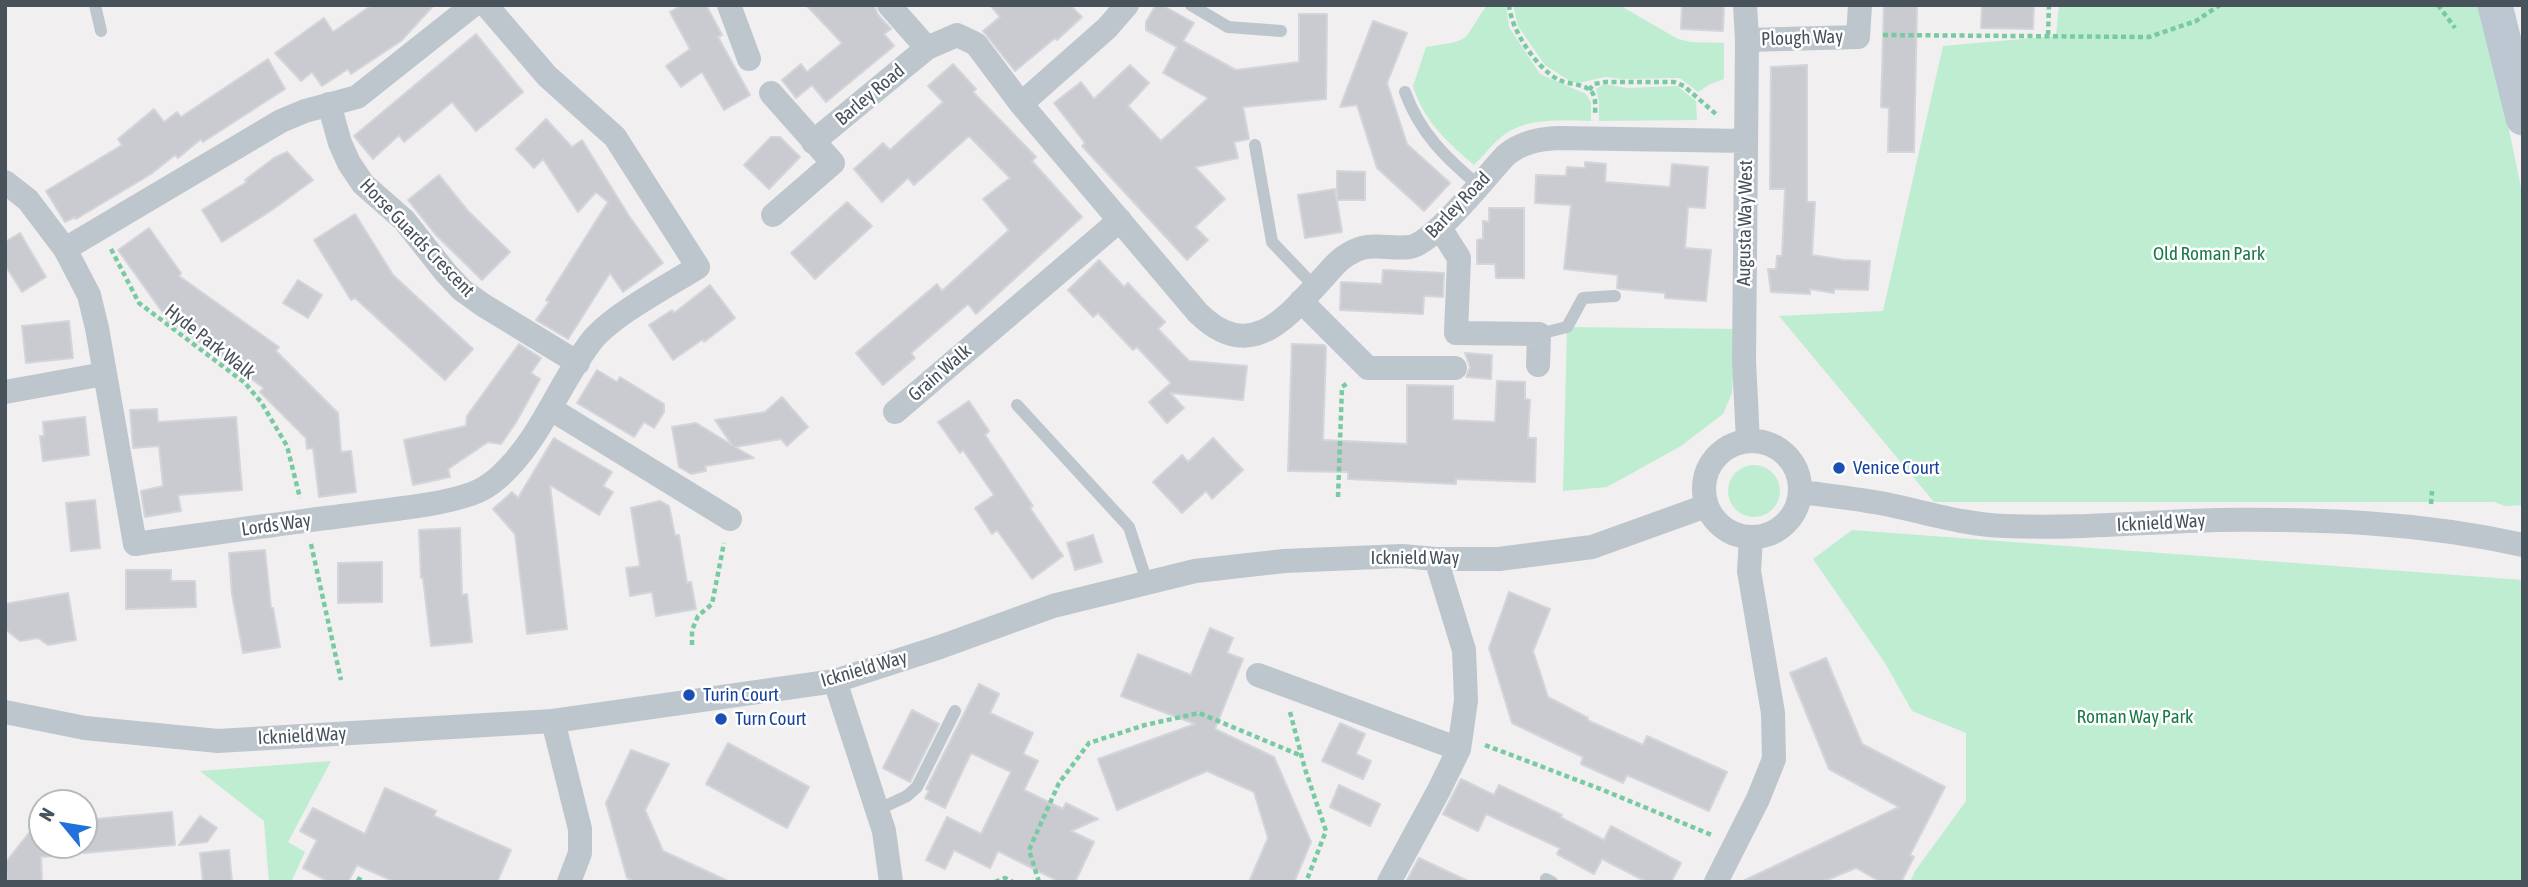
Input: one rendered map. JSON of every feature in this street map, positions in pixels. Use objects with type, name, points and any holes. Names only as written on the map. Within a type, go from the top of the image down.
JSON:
[{"type":"street","points":[[65,249],[281,121],[357,97],[473,5]]},
{"type":"street","name":"Lords Way","points":[[5,182],[28,200],[65,249],[89,295],[135,544],[470,495],[496,480],[520,455],[551,409],[589,343],[607,325],[698,267],[615,137],[547,76],[486,5]]},
{"type":"street","points":[[729,5],[749,59]]},
{"type":"street","points":[[889,5],[927,48]]},
{"type":"street","points":[[1021,104],[1107,27],[1127,5]]},
{"type":"street","name":"Augusta Way West","points":[[1745,5],[1744,361],[1748,441]]},
{"type":"street","name":"Plough Way","points":[[1747,40],[1865,36],[1860,5]]},
{"type":"street","points":[[2495,5],[2523,118]]},
{"type":"street","name":"Barley Road","points":[[813,142],[927,48],[957,35],[976,44],[1021,104],[1198,313],[1211,326],[1224,333],[1246,337],[1262,333],[1281,321],[1343,257],[1354,250],[1380,245],[1409,247],[1430,237],[1517,146],[1542,139],[1746,141]]},
{"type":"street","points":[[771,93],[833,163],[774,215]]},
{"type":"street","name":"Horse Guards Crescent","points":[[330,104],[340,143],[362,184],[404,220],[462,290],[578,363]]},
{"type":"street","name":"Grain Walk","points":[[895,412],[1120,220]]},
{"type":"street","points":[[1440,228],[1459,258],[1456,332],[1539,334],[1538,365]]},
{"type":"street","points":[[1308,294],[1368,368],[1455,368]]},
{"type":"street","points":[[5,392],[104,374]]},
{"type":"street","points":[[551,409],[730,519]]},
{"type":"street","points":[[1748,441],[1762,441],[1786,454],[1794,465],[1801,492],[1797,507],[1779,530],[1766,536],[1751,538],[1741,537],[1724,529],[1710,514],[1703,491],[1705,476],[1711,463],[1733,444],[1748,441]]},
{"type":"street","name":"Icknield Way","points":[[1801,492],[1862,500],[1966,522],[2000,526],[2083,527],[2215,520],[2357,521],[2428,527],[2523,545]]},
{"type":"street","name":"Icknield Way","points":[[5,712],[85,728],[218,741],[553,721],[835,681],[1053,606],[1195,571],[1284,561],[1402,556],[1499,559],[1592,547],[1706,506]]},
{"type":"street","points":[[1716,882],[1774,759],[1773,713],[1749,571],[1751,538]]},
{"type":"street","points":[[1389,882],[1460,742],[1466,700],[1464,650],[1436,559]]},
{"type":"street","points":[[1258,675],[1460,742]]},
{"type":"street","points":[[835,681],[884,831],[891,882]]},
{"type":"street","points":[[553,721],[580,828],[580,853],[569,882]]},
{"type":"lane","points":[[95,5],[101,31]]},
{"type":"lane","points":[[1191,5],[1228,27],[1281,31]]},
{"type":"lane","points":[[1405,92],[1414,116],[1432,141],[1478,185]]},
{"type":"lane","points":[[1255,145],[1272,242],[1308,294]]},
{"type":"lane","points":[[1539,334],[1567,327],[1583,298],[1615,296]]},
{"type":"lane","points":[[1017,405],[1129,527],[1147,582]]},
{"type":"lane","points":[[877,810],[907,796],[917,787],[955,711]]},
{"type":"path","points":[[1509,5],[1514,27],[1545,71],[1558,79],[1589,90],[1595,98],[1595,138]]},
{"type":"path","points":[[2048,35],[2049,5]]},
{"type":"path","points":[[1865,36],[2149,37],[2196,21],[2220,5]]},
{"type":"path","points":[[2438,5],[2455,27]]},
{"type":"path","points":[[1589,90],[1594,84],[1605,82],[1674,82],[1684,86],[1746,141]]},
{"type":"path","name":"Hyde Park Walk","points":[[100,230],[139,303],[245,383],[261,402],[287,446],[341,680]]},
{"type":"path","points":[[1338,497],[1342,387],[1368,368]]},
{"type":"path","points":[[692,645],[692,630],[698,616],[712,604],[730,519]]},
{"type":"path","points":[[1283,684],[1302,757],[1326,831],[1306,882]]},
{"type":"path","points":[[1039,882],[1029,850],[1059,783],[1089,743],[1145,725],[1199,713],[1302,757]]},
{"type":"path","points":[[1460,742],[1603,790],[1735,845]]},
{"type":"path","points":[[356,878],[365,882]]},
{"type":"path","points":[[995,882],[1005,878],[1013,882]]},
{"type":"green space","points":[[1487,5],[1506,5],[1509,27],[1540,74],[1586,94],[1591,102],[1591,121],[1547,121],[1525,125],[1501,137],[1474,165],[1430,120],[1413,86],[1426,47],[1465,37]]},
{"type":"green space","points":[[1513,5],[1619,5],[1678,39],[1724,43],[1724,79],[1698,92],[1680,78],[1605,77],[1579,83],[1570,81],[1545,65],[1518,26]]},
{"type":"green space","name":"Old Roman Park","points":[[2059,5],[2483,5],[2523,197],[2523,505],[2505,506],[2494,502],[1934,502],[1779,316],[1883,311],[1943,46],[2056,36]]},
{"type":"green space","points":[[1604,84],[1627,88],[1677,86],[1696,101],[1697,120],[1599,121],[1596,89]]},
{"type":"green space","points":[[1567,327],[1736,329],[1732,393],[1723,414],[1681,446],[1607,487],[1563,491]]},
{"type":"green space","points":[[1754,465],[1764,467],[1772,473],[1778,481],[1778,501],[1772,509],[1764,515],[1754,517],[1744,515],[1736,509],[1730,501],[1728,491],[1730,481],[1736,473],[1744,467]]},
{"type":"green space","name":"Roman Way Park","points":[[1852,530],[2523,580],[2523,882],[1910,882],[1915,871],[1966,801],[1966,733],[1912,711],[1885,663],[1813,559]]},
{"type":"green space","points":[[331,761],[288,842],[305,852],[291,882],[269,882],[264,821],[200,771]]},
{"type":"building","points":[[372,5],[434,5],[401,41],[351,74],[348,69],[322,86],[312,72],[301,81],[275,53],[324,18],[333,32]]},
{"type":"building","points":[[682,5],[706,5],[722,35],[718,37],[750,95],[724,110],[702,72],[681,87],[666,66],[690,49],[670,12]]},
{"type":"building","points":[[806,5],[874,5],[878,15],[891,29],[884,34],[894,46],[826,102],[812,85],[796,98],[782,80],[801,64],[807,72],[842,43]]},
{"type":"building","points":[[990,5],[1070,5],[1082,17],[1057,40],[1055,38],[1015,71],[983,31],[1000,17]]},
{"type":"building","points":[[1156,5],[1162,5],[1194,23],[1183,41],[1236,70],[1299,62],[1299,14],[1327,14],[1326,99],[1243,107],[1249,139],[1234,142],[1238,158],[1195,167],[1225,199],[1195,227],[1208,240],[1187,260],[1082,146],[1085,143],[1054,103],[1081,82],[1094,99],[1130,65],[1149,83],[1128,106],[1161,141],[1208,98],[1163,73],[1177,47],[1146,30],[1146,22]]},
{"type":"building","points":[[1682,5],[1724,5],[1723,31],[1681,29]]},
{"type":"building","points":[[1884,5],[1917,5],[1914,152],[1888,152],[1889,108],[1881,107]]},
{"type":"building","points":[[1982,5],[2034,5],[2033,29],[1981,28]]},
{"type":"building","points":[[1373,21],[1407,33],[1387,83],[1407,144],[1450,183],[1424,211],[1377,168],[1357,105],[1340,107]]},
{"type":"building","points":[[476,34],[523,92],[476,131],[452,102],[404,142],[399,135],[373,159],[354,136]]},
{"type":"building","points":[[268,59],[285,89],[203,142],[201,139],[178,158],[175,155],[151,174],[76,219],[75,217],[65,222],[46,191],[122,145],[118,139],[154,109],[164,122],[177,112],[181,117]]},
{"type":"building","points":[[953,64],[976,89],[973,92],[1036,157],[1032,161],[1082,217],[976,314],[968,304],[911,353],[915,358],[883,385],[856,353],[937,284],[942,291],[1009,230],[983,199],[1010,178],[969,136],[914,185],[908,178],[882,202],[854,169],[883,143],[890,150],[943,102],[928,86]]},
{"type":"building","points":[[1807,65],[1807,202],[1815,202],[1812,255],[1870,261],[1868,290],[1834,289],[1834,293],[1810,289],[1810,294],[1771,292],[1768,269],[1776,269],[1777,256],[1782,256],[1785,189],[1770,189],[1771,67]]},
{"type":"building","points":[[546,119],[572,147],[582,140],[629,216],[663,263],[623,292],[610,273],[568,339],[536,320],[608,202],[596,192],[578,212],[543,159],[534,168],[516,149]]},
{"type":"building","points":[[771,137],[780,137],[800,157],[769,189],[744,165]]},
{"type":"building","points":[[287,152],[313,180],[222,242],[202,210],[247,182],[245,180],[274,158]]},
{"type":"building","points":[[1585,162],[1606,164],[1605,182],[1670,187],[1672,164],[1708,167],[1705,208],[1688,207],[1685,248],[1711,250],[1706,301],[1665,298],[1665,293],[1620,289],[1617,288],[1618,275],[1564,269],[1571,205],[1535,203],[1536,175],[1566,176],[1567,167],[1585,168]]},
{"type":"building","points":[[1337,171],[1365,172],[1365,200],[1337,200]]},
{"type":"building","points":[[439,175],[468,211],[510,252],[482,280],[436,235],[408,200]]},
{"type":"building","points":[[1335,189],[1342,232],[1305,238],[1298,195]]},
{"type":"building","points":[[847,202],[872,226],[815,279],[791,253]]},
{"type":"building","points":[[1489,208],[1524,208],[1524,278],[1496,278],[1495,264],[1477,264],[1477,240],[1483,239],[1483,221],[1489,222]]},
{"type":"building","points":[[355,214],[393,275],[473,349],[445,380],[355,298],[351,300],[314,240]]},
{"type":"building","points":[[149,228],[181,273],[179,276],[279,347],[276,351],[338,413],[341,452],[351,451],[356,492],[319,497],[313,448],[307,449],[306,438],[260,392],[264,388],[168,320],[118,250]]},
{"type":"building","points":[[20,233],[46,277],[22,292],[5,265],[5,242]]},
{"type":"building","points":[[1099,260],[1124,287],[1128,283],[1165,322],[1158,329],[1189,361],[1247,366],[1243,400],[1170,393],[1184,408],[1167,423],[1149,402],[1171,383],[1137,347],[1133,350],[1098,313],[1093,317],[1068,290]]},
{"type":"building","points":[[1383,270],[1444,273],[1443,297],[1424,296],[1423,314],[1340,310],[1341,282],[1382,284]]},
{"type":"building","points":[[298,280],[322,295],[308,318],[283,303]]},
{"type":"building","points":[[710,285],[735,318],[704,342],[703,339],[673,360],[649,325],[672,310],[674,313]]},
{"type":"building","points":[[69,321],[73,358],[26,363],[22,326]]},
{"type":"building","points":[[519,344],[541,358],[531,373],[540,379],[501,444],[488,442],[448,469],[450,477],[413,485],[404,440],[466,426],[467,416]]},
{"type":"building","points":[[1292,344],[1326,347],[1323,440],[1407,444],[1407,385],[1453,386],[1453,420],[1495,422],[1497,381],[1525,382],[1525,399],[1530,400],[1528,438],[1536,438],[1535,482],[1456,479],[1456,484],[1348,479],[1348,472],[1288,471]]},
{"type":"building","points":[[1465,353],[1492,355],[1491,379],[1466,377],[1470,367]]},
{"type":"building","points":[[597,370],[617,382],[620,377],[664,404],[664,412],[654,428],[644,422],[634,437],[577,403]]},
{"type":"building","points":[[782,397],[808,427],[787,446],[781,439],[735,447],[754,458],[705,466],[706,471],[691,474],[679,467],[672,427],[696,423],[732,445],[715,420],[765,412]]},
{"type":"building","points":[[969,401],[989,431],[985,435],[1063,556],[1032,579],[997,530],[992,534],[975,508],[994,495],[963,450],[960,453],[938,422]]},
{"type":"building","points":[[157,409],[158,422],[236,417],[242,490],[178,495],[181,511],[145,517],[141,491],[163,486],[159,446],[133,448],[130,410]]},
{"type":"building","points":[[85,417],[89,455],[43,461],[40,436],[44,436],[43,422]]},
{"type":"building","points":[[554,438],[612,472],[603,486],[613,492],[599,515],[550,485],[567,629],[527,634],[515,534],[493,509],[512,492],[518,498]]},
{"type":"building","points":[[1213,438],[1243,470],[1212,499],[1206,491],[1182,513],[1153,482],[1182,455],[1188,462]]},
{"type":"building","points":[[95,500],[100,548],[71,551],[66,503]]},
{"type":"building","points":[[660,501],[669,506],[675,535],[679,535],[687,583],[691,582],[696,609],[656,616],[652,592],[630,596],[626,568],[640,566],[631,508]]},
{"type":"building","points":[[460,528],[462,595],[467,594],[472,642],[431,646],[421,578],[419,530]]},
{"type":"building","points":[[1093,535],[1102,562],[1075,570],[1067,543]]},
{"type":"building","points":[[265,550],[271,608],[280,647],[243,653],[232,594],[229,553]]},
{"type":"building","points":[[382,562],[382,602],[338,603],[338,563]]},
{"type":"building","points":[[126,570],[171,570],[171,581],[195,581],[196,607],[126,609]]},
{"type":"building","points":[[1509,592],[1550,609],[1533,651],[1548,697],[1588,718],[1587,720],[1643,745],[1647,736],[1727,772],[1709,811],[1627,775],[1623,783],[1581,764],[1583,757],[1512,723],[1489,648]]},
{"type":"building","points":[[68,593],[76,640],[48,645],[38,638],[20,641],[5,629],[5,604]]},
{"type":"building","points":[[1210,628],[1233,638],[1227,653],[1243,659],[1215,729],[1274,757],[1311,842],[1294,882],[1249,882],[1268,838],[1254,792],[1207,771],[1117,810],[1098,759],[1195,724],[1121,696],[1138,654],[1191,675]]},
{"type":"building","points":[[1826,658],[1862,744],[1945,787],[1910,855],[1914,857],[1901,882],[1881,882],[1856,868],[1822,882],[1741,882],[1899,807],[1829,769],[1790,673]]},
{"type":"building","points":[[979,684],[999,694],[990,713],[1033,733],[1023,754],[1038,761],[1024,790],[1063,809],[1066,803],[1098,819],[1071,831],[1094,842],[1075,882],[1060,882],[998,851],[990,868],[954,850],[945,869],[926,860],[947,817],[981,834],[1011,772],[971,753],[945,808],[925,798],[929,791],[926,789]]},
{"type":"building","points":[[912,710],[939,724],[910,782],[883,768]]},
{"type":"building","points":[[1340,723],[1365,734],[1356,754],[1371,761],[1363,779],[1322,761]]},
{"type":"building","points":[[728,743],[809,787],[787,828],[706,784]]},
{"type":"building","points":[[631,750],[669,764],[645,810],[663,851],[730,882],[636,882],[627,878],[606,803]]},
{"type":"building","points":[[1461,779],[1494,795],[1499,785],[1562,815],[1560,817],[1604,840],[1611,826],[1681,863],[1671,882],[1647,882],[1602,859],[1594,874],[1557,854],[1560,848],[1486,814],[1478,831],[1443,814]]},
{"type":"building","points":[[1339,785],[1380,804],[1370,826],[1330,807]]},
{"type":"building","points":[[385,788],[436,811],[434,816],[511,850],[497,882],[395,882],[357,865],[348,882],[329,882],[303,868],[317,840],[300,831],[313,808],[365,834]]},
{"type":"building","points":[[172,812],[175,845],[98,852],[98,819]]},
{"type":"building","points":[[200,816],[217,828],[207,842],[179,845]]},
{"type":"building","points":[[28,834],[28,859],[41,859],[42,882],[7,882],[6,862]]},
{"type":"building","points":[[229,850],[232,882],[203,882],[200,853]]},
{"type":"building","points":[[1419,858],[1470,882],[1406,882]]},
{"type":"place","name":"Venice Court","points":[[1839,468]]},
{"type":"place","name":"Turin Court","points":[[689,695]]},
{"type":"place","name":"Turn Court","points":[[721,719]]}]
